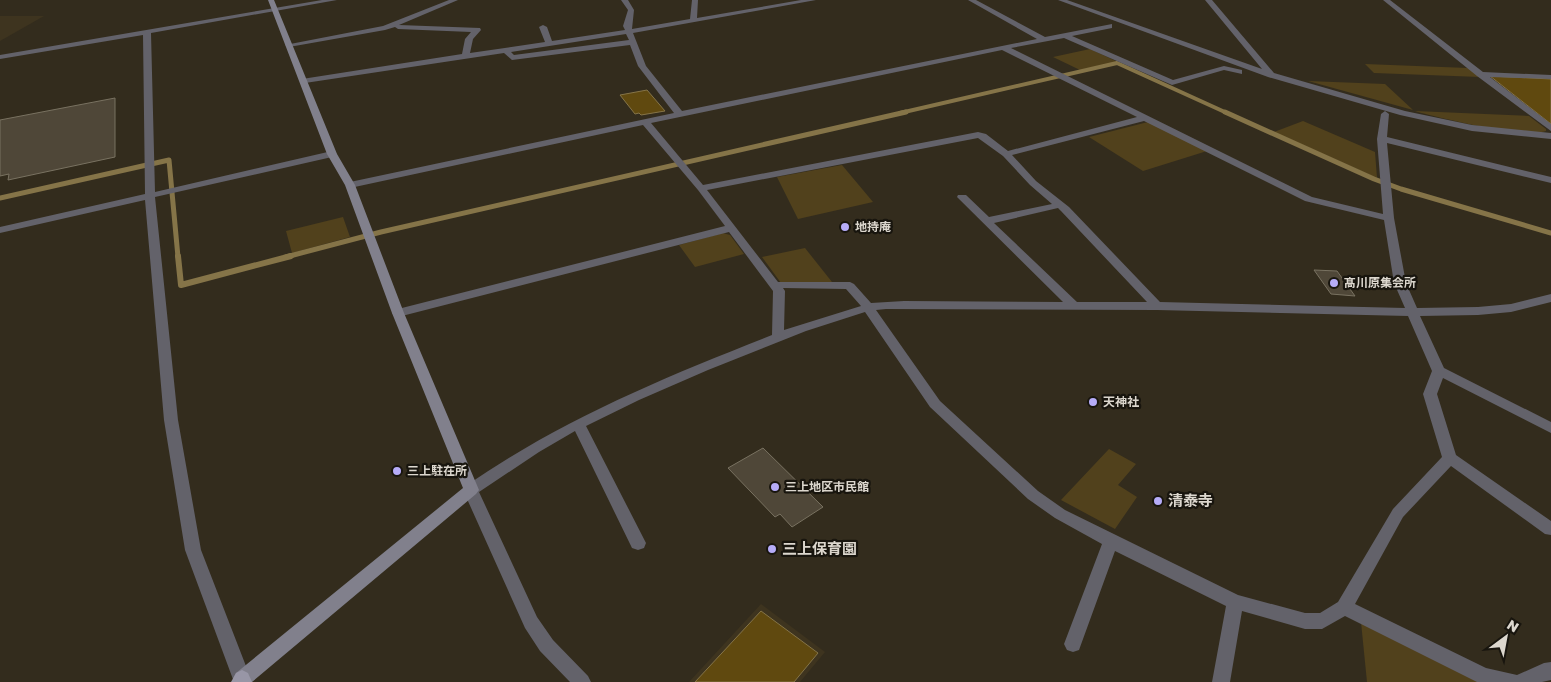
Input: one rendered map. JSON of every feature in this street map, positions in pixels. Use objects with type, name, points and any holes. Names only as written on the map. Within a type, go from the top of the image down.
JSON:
[{"type":"street","points":[[0,57],[147,32],[273,5],[334,0]]},
{"type":"street","points":[[386,28],[455,0]]},
{"type":"street","points":[[624,0],[631,10],[627,26],[642,66],[680,114]]},
{"type":"street","points":[[693,20],[695,0]]},
{"type":"street","points":[[305,81],[630,31],[813,0]]},
{"type":"street","points":[[971,0],[1043,39]]},
{"type":"street","points":[[1061,0],[1271,75],[1404,113],[1472,128]]},
{"type":"street","points":[[1208,0],[1271,75]]},
{"type":"street","points":[[1386,0],[1551,128]]},
{"type":"street","points":[[273,5],[305,81],[332,154],[350,185],[398,313],[471,490],[486,518],[521,600],[543,640],[582,682]]},
{"type":"street","points":[[350,185],[680,114],[1109,26]]},
{"type":"street","points":[[544,27],[549,43]]},
{"type":"street","points":[[289,45],[386,28],[477,30],[469,39],[466,56]]},
{"type":"street","points":[[147,32],[150,195],[171,420],[193,550],[242,681],[471,490],[516,459],[558,433],[656,385],[778,338],[803,326],[868,308],[904,305],[1157,306],[1411,312],[1478,311],[1511,308],[1551,298]]},
{"type":"street","points":[[1064,35],[1172,83],[1224,68],[1385,114],[1418,121],[1551,136]]},
{"type":"street","points":[[506,50],[512,58],[634,42]]},
{"type":"street","points":[[1002,47],[1309,199],[1389,218]]},
{"type":"street","points":[[1480,74],[1551,77]]},
{"type":"street","points":[[1385,114],[1382,139],[1389,218],[1400,283],[1411,312],[1439,371],[1551,428]]},
{"type":"street","points":[[1006,154],[1145,118]]},
{"type":"street","points":[[645,122],[701,188],[779,291],[778,338]]},
{"type":"street","points":[[701,188],[978,135],[983,136],[1006,154],[1033,183],[1060,204],[1157,306]]},
{"type":"street","points":[[1382,139],[1551,180]]},
{"type":"street","points":[[0,230],[332,154]]},
{"type":"street","points":[[962,197],[1074,306]]},
{"type":"street","points":[[987,221],[1060,204]]},
{"type":"street","points":[[398,313],[730,228]]},
{"type":"street","points":[[774,285],[844,284],[850,286],[868,308],[935,404],[1033,495],[1060,514],[1235,602],[1305,621],[1322,621],[1344,607],[1398,513],[1450,458]]},
{"type":"street","points":[[1439,371],[1430,394],[1450,458],[1551,529]]},
{"type":"street","points":[[578,423],[638,543]]},
{"type":"street","points":[[1073,644],[1111,541]]},
{"type":"street","points":[[1221,682],[1235,602]]},
{"type":"street","points":[[1344,607],[1484,676],[1512,682]]},
{"type":"street","points":[[1522,682],[1544,672],[1551,671]]},
{"type":"shaded area","points":[[0,16],[44,16],[0,41]]},
{"type":"shaded area","points":[[1090,49],[1118,62],[1080,70],[1053,57]]},
{"type":"shaded area","points":[[1365,64],[1468,68],[1480,77],[1374,73]]},
{"type":"shaded area","points":[[1490,76],[1551,79],[1551,124]]},
{"type":"shaded area","points":[[1308,81],[1385,84],[1413,110]]},
{"type":"shaded area","points":[[647,90],[665,111],[641,115],[639,113],[635,114],[620,95]]},
{"type":"shaded area","points":[[1415,111],[1529,116],[1546,131],[1535,133],[1502,130],[1461,123]]},
{"type":"shaded area","points":[[1303,121],[1375,152],[1377,178],[1274,132]]},
{"type":"shaded area","points":[[1148,122],[1207,151],[1143,171],[1089,137]]},
{"type":"shaded area","points":[[842,165],[873,202],[798,219],[777,177]]},
{"type":"shaded area","points":[[343,217],[350,237],[292,253],[286,231]]},
{"type":"shaded area","points":[[723,233],[730,235],[744,254],[695,267],[679,245]]},
{"type":"shaded area","points":[[805,248],[832,282],[781,283],[762,257]]},
{"type":"shaded area","points":[[1109,449],[1136,464],[1118,485],[1137,497],[1115,529],[1061,500]]},
{"type":"shaded area","points":[[761,604],[825,652],[800,682],[689,682]]},
{"type":"shaded area","points":[[761,611],[818,653],[794,682],[695,682]]},
{"type":"shaded area","points":[[1361,622],[1484,682],[1367,682]]},
{"type":"building","points":[[115,98],[115,157],[8,180],[9,174],[0,176],[0,120]]},
{"type":"building","name":"髙川原集会所","points":[[1314,270],[1337,271],[1355,296],[1331,294]]},
{"type":"building","name":"三上地区市民館","points":[[763,448],[823,507],[792,527],[780,514],[775,517],[728,468]]},
{"type":"waterway","points":[[900,113],[1117,63],[1227,113]]},
{"type":"waterway","points":[[286,257],[381,232],[906,112]]},
{"type":"waterway","points":[[1225,112],[1374,179],[1401,189],[1551,233]]},
{"type":"waterway","points":[[0,198],[169,160],[178,257]]},
{"type":"waterway","points":[[178,256],[181,285],[291,256]]},
{"type":"place","name":"地持庵","points":[[845,227]]},
{"type":"place","name":"髙川原集会所","points":[[1334,283]]},
{"type":"place","name":"天神社","points":[[1093,402]]},
{"type":"place","name":"三上駐在所","points":[[397,471]]},
{"type":"place","name":"三上地区市民館","points":[[775,487]]},
{"type":"place","name":"清泰寺","points":[[1158,501]]},
{"type":"place","name":"三上保育園","points":[[772,549]]}]
